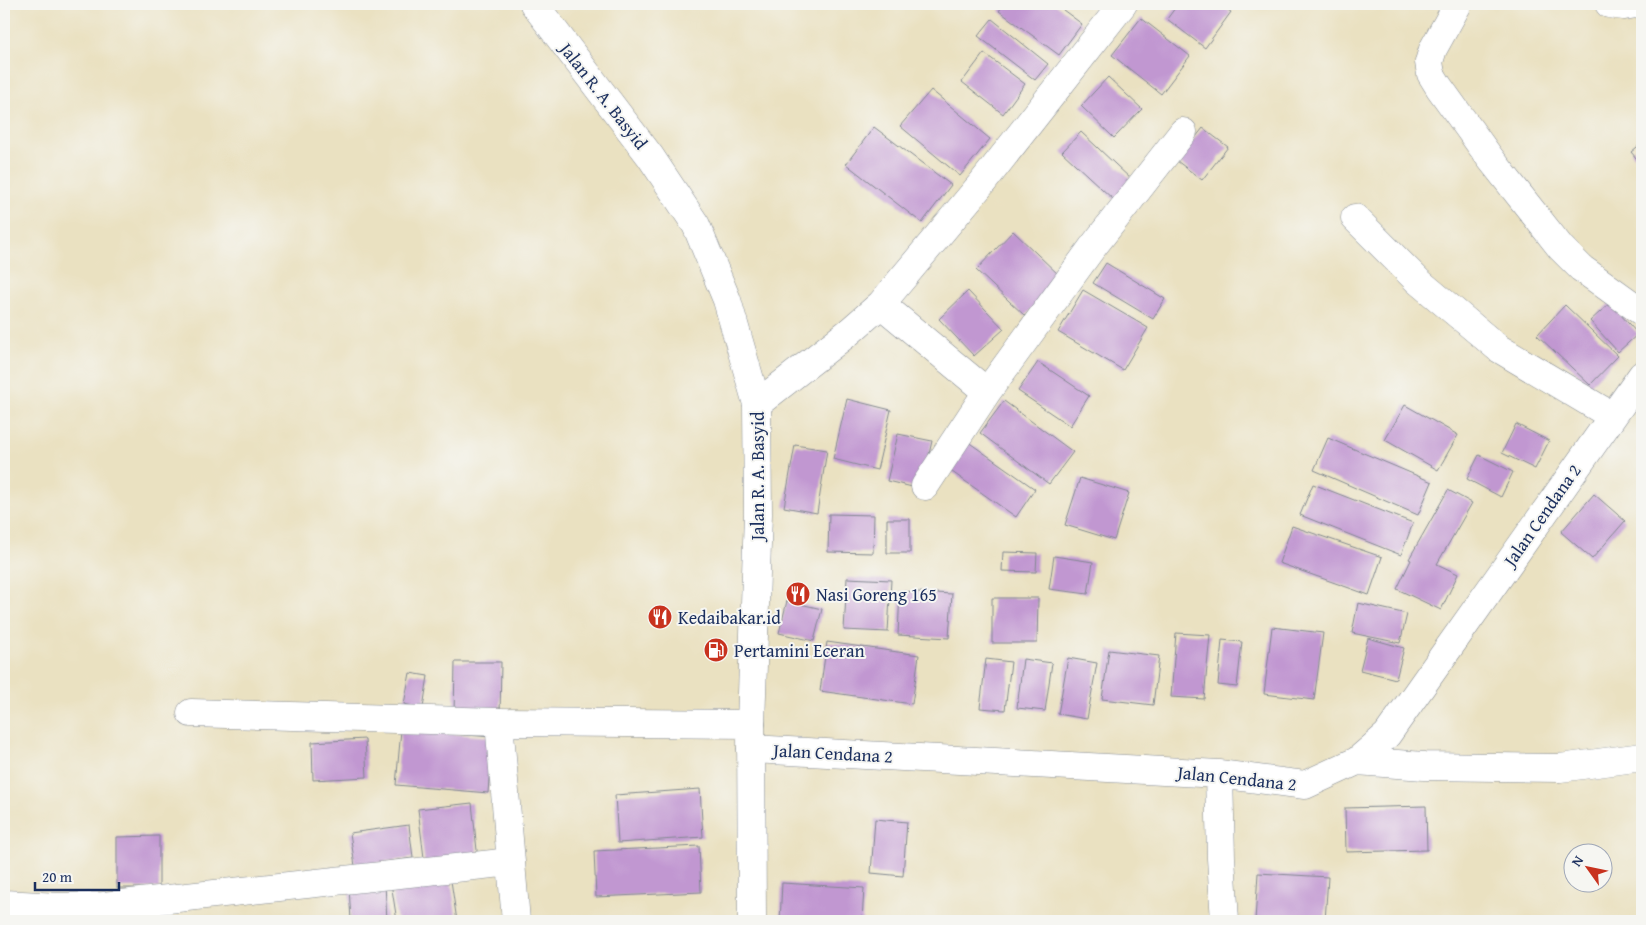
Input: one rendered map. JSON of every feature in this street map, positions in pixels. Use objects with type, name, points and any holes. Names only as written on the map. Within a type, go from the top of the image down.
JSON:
[{"type":"street","name":"Jalan R. A. Basyid","points":[[534,4],[650,156],[696,225],[727,300],[757,404],[758,514],[751,736],[752,921]]},
{"type":"street","points":[[757,404],[849,332],[881,304],[983,182],[1124,4]]},
{"type":"street","points":[[1458,4],[1433,49],[1429,62],[1431,74],[1435,81],[1490,158],[1561,248],[1581,268],[1642,312]]},
{"type":"street","points":[[1609,4],[1624,6],[1636,4]]},
{"type":"street","points":[[925,486],[987,392],[1092,248],[1183,132]]},
{"type":"street","points":[[1355,218],[1418,281],[1498,348],[1612,416]]},
{"type":"street","points":[[881,304],[987,392]]},
{"type":"street","name":"Jalan Cendana 2","points":[[192,713],[499,722],[751,736],[1219,774],[1305,785],[1357,761],[1387,735],[1642,375]]},
{"type":"street","points":[[499,722],[516,921]]},
{"type":"street","points":[[1357,761],[1424,766],[1560,768],[1642,757]]},
{"type":"street","points":[[1219,774],[1225,921]]},
{"type":"street","points":[[4,904],[58,907],[104,906],[511,862]]},
{"type":"building","points":[[1004,4],[1055,4],[1082,24],[1059,55],[999,11]]},
{"type":"building","points":[[1178,4],[1219,4],[1231,12],[1205,48],[1167,19]]},
{"type":"building","points":[[1141,18],[1190,56],[1161,94],[1112,55]]},
{"type":"building","points":[[992,19],[1048,64],[1035,80],[978,36]]},
{"type":"building","points":[[984,53],[1025,84],[1003,114],[962,82]]},
{"type":"building","points":[[1108,77],[1142,109],[1114,138],[1081,106]]},
{"type":"building","points":[[931,90],[990,139],[960,176],[900,126]]},
{"type":"building","points":[[874,127],[951,185],[922,223],[846,164]]},
{"type":"building","points":[[1203,128],[1228,147],[1202,180],[1177,161]]},
{"type":"building","points":[[1081,132],[1132,180],[1114,200],[1062,152]]},
{"type":"building","points":[[1642,143],[1642,165],[1631,152]]},
{"type":"building","points":[[1013,231],[1061,277],[1025,316],[976,270]]},
{"type":"building","points":[[1106,263],[1165,299],[1153,319],[1093,283]]},
{"type":"building","points":[[1083,290],[1148,328],[1123,370],[1058,332]]},
{"type":"building","points":[[968,291],[1004,329],[974,356],[939,319]]},
{"type":"building","points":[[1610,303],[1638,334],[1618,352],[1590,321]]},
{"type":"building","points":[[1565,305],[1618,356],[1590,385],[1537,335]]},
{"type":"building","points":[[1038,362],[1089,396],[1070,426],[1018,391]]},
{"type":"building","points":[[847,399],[891,410],[877,470],[833,459]]},
{"type":"building","points":[[1004,401],[1073,452],[1049,484],[980,433]]},
{"type":"building","points":[[1405,405],[1458,435],[1438,470],[1385,440]]},
{"type":"building","points":[[1516,424],[1549,441],[1535,469],[1502,453]]},
{"type":"building","points":[[898,434],[932,441],[921,489],[887,481]]},
{"type":"building","points":[[1328,438],[1432,482],[1418,515],[1314,470]]},
{"type":"building","points":[[964,439],[1035,489],[1016,517],[945,467]]},
{"type":"building","points":[[795,445],[827,450],[817,513],[784,507]]},
{"type":"building","points":[[1479,455],[1513,472],[1501,497],[1467,479]]},
{"type":"building","points":[[1080,478],[1129,493],[1114,540],[1065,525]]},
{"type":"building","points":[[1313,484],[1413,523],[1401,555],[1300,515]]},
{"type":"building","points":[[1448,490],[1472,503],[1437,564],[1458,574],[1441,610],[1397,589],[1411,560],[1409,559]]},
{"type":"building","points":[[1594,494],[1625,521],[1592,559],[1561,532]]},
{"type":"building","points":[[829,514],[874,515],[873,553],[828,552]]},
{"type":"building","points":[[887,519],[910,519],[910,553],[887,553]]},
{"type":"building","points":[[1292,526],[1382,557],[1369,595],[1279,563]]},
{"type":"building","points":[[1003,552],[1037,553],[1036,572],[1002,571]]},
{"type":"building","points":[[1054,556],[1093,562],[1088,594],[1049,589]]},
{"type":"building","points":[[847,578],[891,580],[888,632],[844,630]]},
{"type":"building","points":[[900,591],[952,594],[949,638],[898,635]]},
{"type":"building","points":[[992,598],[1038,598],[1037,643],[992,643]]},
{"type":"building","points":[[787,601],[822,609],[814,641],[779,633]]},
{"type":"building","points":[[1358,603],[1407,614],[1400,643],[1352,633]]},
{"type":"building","points":[[1272,627],[1323,633],[1314,700],[1264,694]]},
{"type":"building","points":[[1176,633],[1210,635],[1204,699],[1171,697]]},
{"type":"building","points":[[1368,638],[1404,648],[1396,679],[1360,670]]},
{"type":"building","points":[[1222,640],[1242,642],[1237,687],[1218,685]]},
{"type":"building","points":[[827,642],[919,655],[912,704],[820,691]]},
{"type":"building","points":[[1109,650],[1159,656],[1153,705],[1102,699]]},
{"type":"building","points":[[1068,658],[1097,663],[1087,719],[1058,714]]},
{"type":"building","points":[[986,659],[1011,662],[1005,710],[980,708]]},
{"type":"building","points":[[1023,659],[1052,663],[1045,711],[1017,708]]},
{"type":"building","points":[[455,662],[501,662],[500,717],[454,716]]},
{"type":"building","points":[[410,673],[428,676],[423,708],[404,704]]},
{"type":"building","points":[[401,730],[492,737],[488,793],[396,785]]},
{"type":"building","points":[[365,739],[367,777],[313,780],[312,742]]},
{"type":"building","points":[[700,789],[703,837],[618,843],[615,795]]},
{"type":"building","points":[[472,803],[478,860],[425,866],[418,809]]},
{"type":"building","points":[[1426,806],[1427,850],[1346,852],[1345,808]]},
{"type":"building","points":[[875,819],[907,822],[903,876],[871,873]]},
{"type":"building","points":[[409,825],[413,858],[355,866],[350,833]]},
{"type":"building","points":[[159,836],[159,888],[117,888],[117,837]]},
{"type":"building","points":[[699,846],[701,892],[596,897],[594,851]]},
{"type":"building","points":[[1258,873],[1328,877],[1325,921],[1255,921]]},
{"type":"building","points":[[450,874],[457,921],[397,921],[391,883]]},
{"type":"building","points":[[782,883],[864,888],[862,921],[780,921]]},
{"type":"building","points":[[385,884],[387,921],[351,921],[349,887]]},
{"type":"place","name":"Nasi Goreng 165","points":[[798,594]]},
{"type":"place","name":"Kedaibakar.id","points":[[660,617]]},
{"type":"place","name":"Pertamini Eceran","points":[[716,650]]}]
